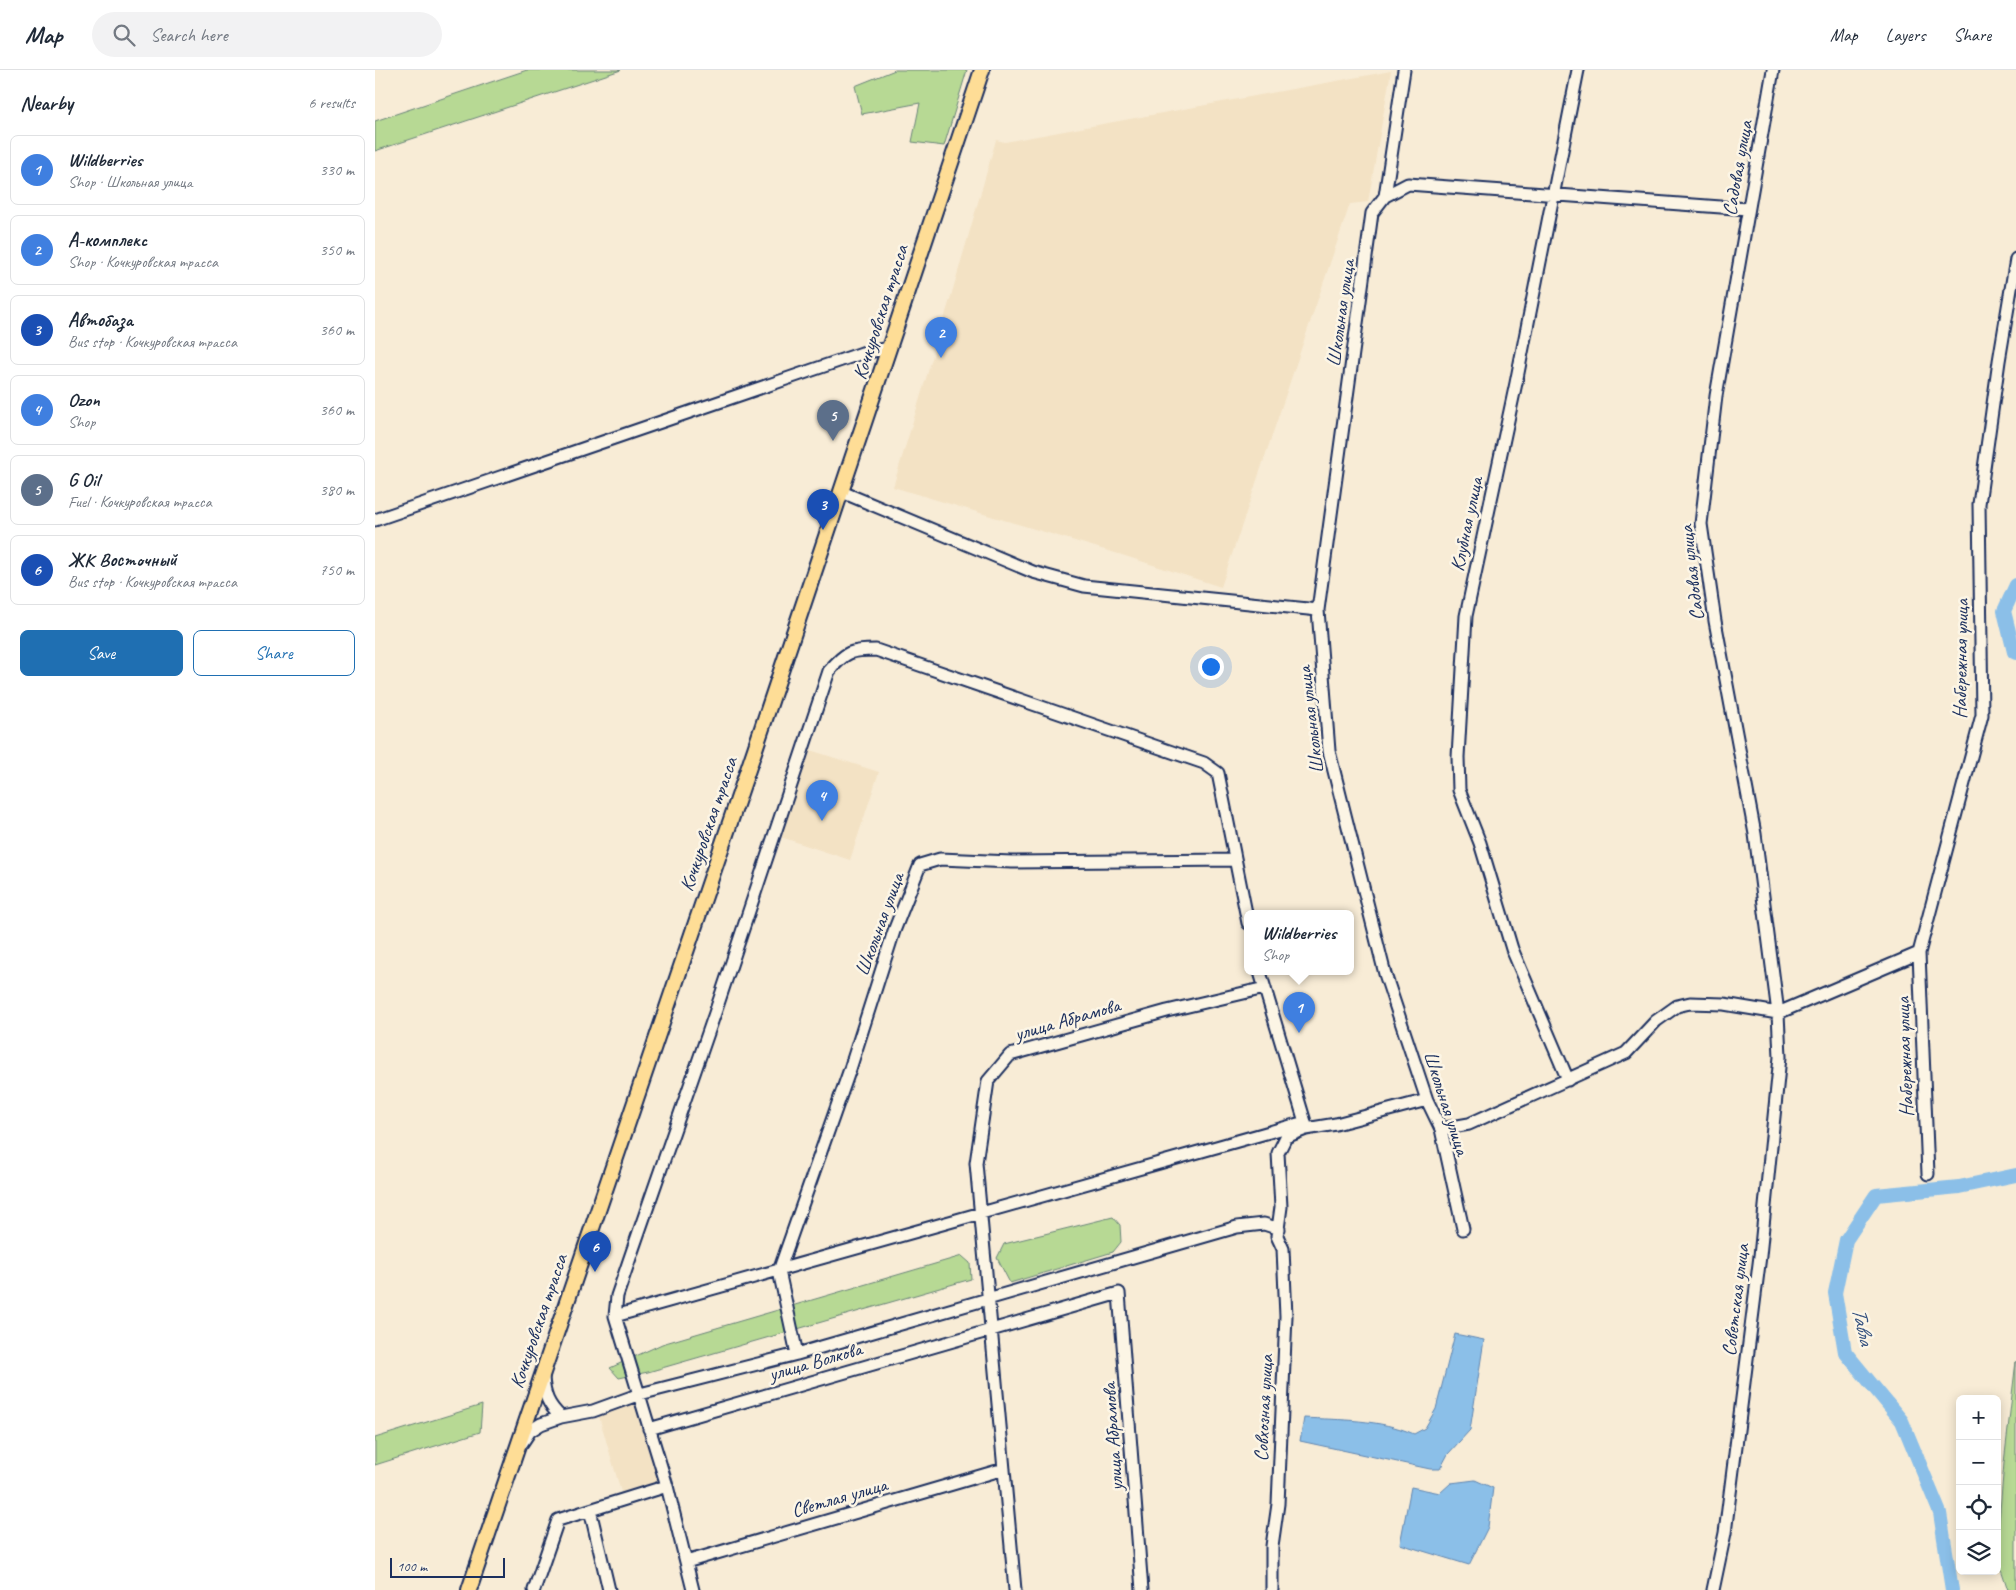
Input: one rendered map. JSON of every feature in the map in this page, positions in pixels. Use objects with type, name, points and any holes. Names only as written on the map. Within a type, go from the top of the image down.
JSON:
[{"type":"main road","name":"Кочкуровская трасса","points":[[469,1590],[842,492],[982,70]]},
{"type":"street","name":"Школьная улица","points":[[1385,196],[1404,70]]},
{"type":"street","name":"Клубная улица","points":[[1568,1080],[1512,949],[1480,843],[1459,790],[1458,757],[1466,616],[1518,374],[1578,70]]},
{"type":"street","name":"Садовая улица","points":[[1773,70],[1716,396],[1701,524],[1715,622],[1755,834],[1779,1013]]},
{"type":"street","name":"Школьная улица","points":[[1463,1229],[1441,1130],[1427,1100],[1385,974],[1329,751],[1318,610],[1372,213],[1385,196],[1408,184],[1554,193],[1748,209]]},
{"type":"street","name":"Набережная улица","points":[[1928,1174],[1919,952],[1982,715],[1979,504],[1999,361],[2016,259]]},
{"type":"street","points":[[375,520],[862,353],[890,348]]},
{"type":"street","points":[[842,492],[1033,572],[1085,586],[1318,610]]},
{"type":"street","points":[[693,1590],[667,1486],[615,1316],[617,1296],[725,985],[829,671],[838,660],[855,650],[876,650],[1205,763],[1218,773],[1245,910]]},
{"type":"street","name":"Школьная улица","points":[[779,1271],[850,1069],[894,931],[920,865],[940,859],[1012,862],[1235,860]]},
{"type":"street","points":[[1441,1130],[1469,1124],[1626,1053],[1656,1021],[1677,1006],[1690,1002],[1724,1004],[1779,1013],[1919,952]]},
{"type":"street","points":[[1261,975],[1305,1126]]},
{"type":"street","name":"улица Абрамова","points":[[1015,1590],[976,1163],[988,1081],[1010,1055],[1167,1010],[1265,988]]},
{"type":"street","name":"Советская улица","points":[[1713,1590],[1725,1533],[1760,1256],[1780,1058],[1779,1013]]},
{"type":"street","points":[[615,1316],[896,1238],[981,1212],[1305,1126],[1337,1124],[1427,1100]]},
{"type":"street","name":"Совхозная улица","points":[[1272,1590],[1286,1316],[1283,1249],[1277,1236],[1281,1207],[1278,1153],[1287,1137],[1305,1126]]},
{"type":"street","points":[[504,1484],[524,1438],[530,1431],[541,1424],[561,1417],[593,1411],[640,1394],[797,1354],[1237,1228],[1264,1224],[1279,1229]]},
{"type":"street","points":[[779,1271],[797,1354]]},
{"type":"street","name":"улица Абрамова","points":[[991,1329],[1119,1293],[1142,1590]]},
{"type":"street","name":"улица Волкова","points":[[649,1429],[991,1329]]},
{"type":"street","points":[[543,1369],[543,1389],[547,1401],[561,1417]]},
{"type":"street","points":[[529,1411],[547,1416],[561,1417]]},
{"type":"street","name":"Светлая улица","points":[[686,1562],[1004,1469]]},
{"type":"street","points":[[534,1590],[558,1520],[667,1486]]},
{"type":"street","points":[[590,1510],[609,1590]]},
{"type":"shaded area","points":[[1391,71],[1368,202],[1350,204],[1221,587],[1122,555],[893,487],[996,140],[1005,142]]},
{"type":"shaded area","points":[[810,750],[879,772],[850,860],[781,837]]},
{"type":"shaded area","points":[[637,1400],[661,1483],[622,1495],[598,1413]]},
{"type":"green space","points":[[527,70],[621,70],[375,151],[375,121]]},
{"type":"green space","points":[[895,70],[967,70],[944,146],[912,142],[920,103],[862,114],[855,86]]},
{"type":"green space","points":[[1113,1217],[1120,1225],[1121,1242],[1113,1252],[1010,1283],[997,1258],[1004,1244]]},
{"type":"green space","points":[[962,1256],[970,1263],[971,1279],[648,1372],[619,1378],[610,1368],[662,1344]]},
{"type":"green space","points":[[2016,1361],[2016,1590],[2008,1590],[2001,1569],[2001,1499]]},
{"type":"green space","points":[[482,1405],[480,1432],[375,1465],[375,1438]]},
{"type":"water","points":[[1455,1334],[1484,1340],[1470,1430],[1448,1454],[1440,1469],[1430,1469],[1300,1441],[1304,1418],[1388,1425],[1414,1434],[1425,1428],[1436,1409]]},
{"type":"water","points":[[1475,1480],[1493,1488],[1488,1527],[1469,1565],[1400,1544],[1411,1487],[1440,1493],[1451,1483]]},
{"type":"waterway","name":"Тавла","points":[[2016,585],[2004,611],[2014,652],[2016,653]]},
{"type":"waterway","name":"Тавла","points":[[1952,1590],[1940,1513],[1902,1421],[1845,1352],[1835,1293],[1846,1240],[1876,1195],[1959,1187],[2016,1175]]},
{"type":"place","name":"А-комплекс","points":[[941,358]]},
{"type":"place","name":"G Oil","points":[[833,441]]},
{"type":"place","name":"Автобаза","points":[[823,530]]},
{"type":"place","name":"Ozon","points":[[822,821]]},
{"type":"place","name":"Wildberries","points":[[1299,1033]]},
{"type":"place","name":"ЖК Восточный","points":[[595,1272]]}]
